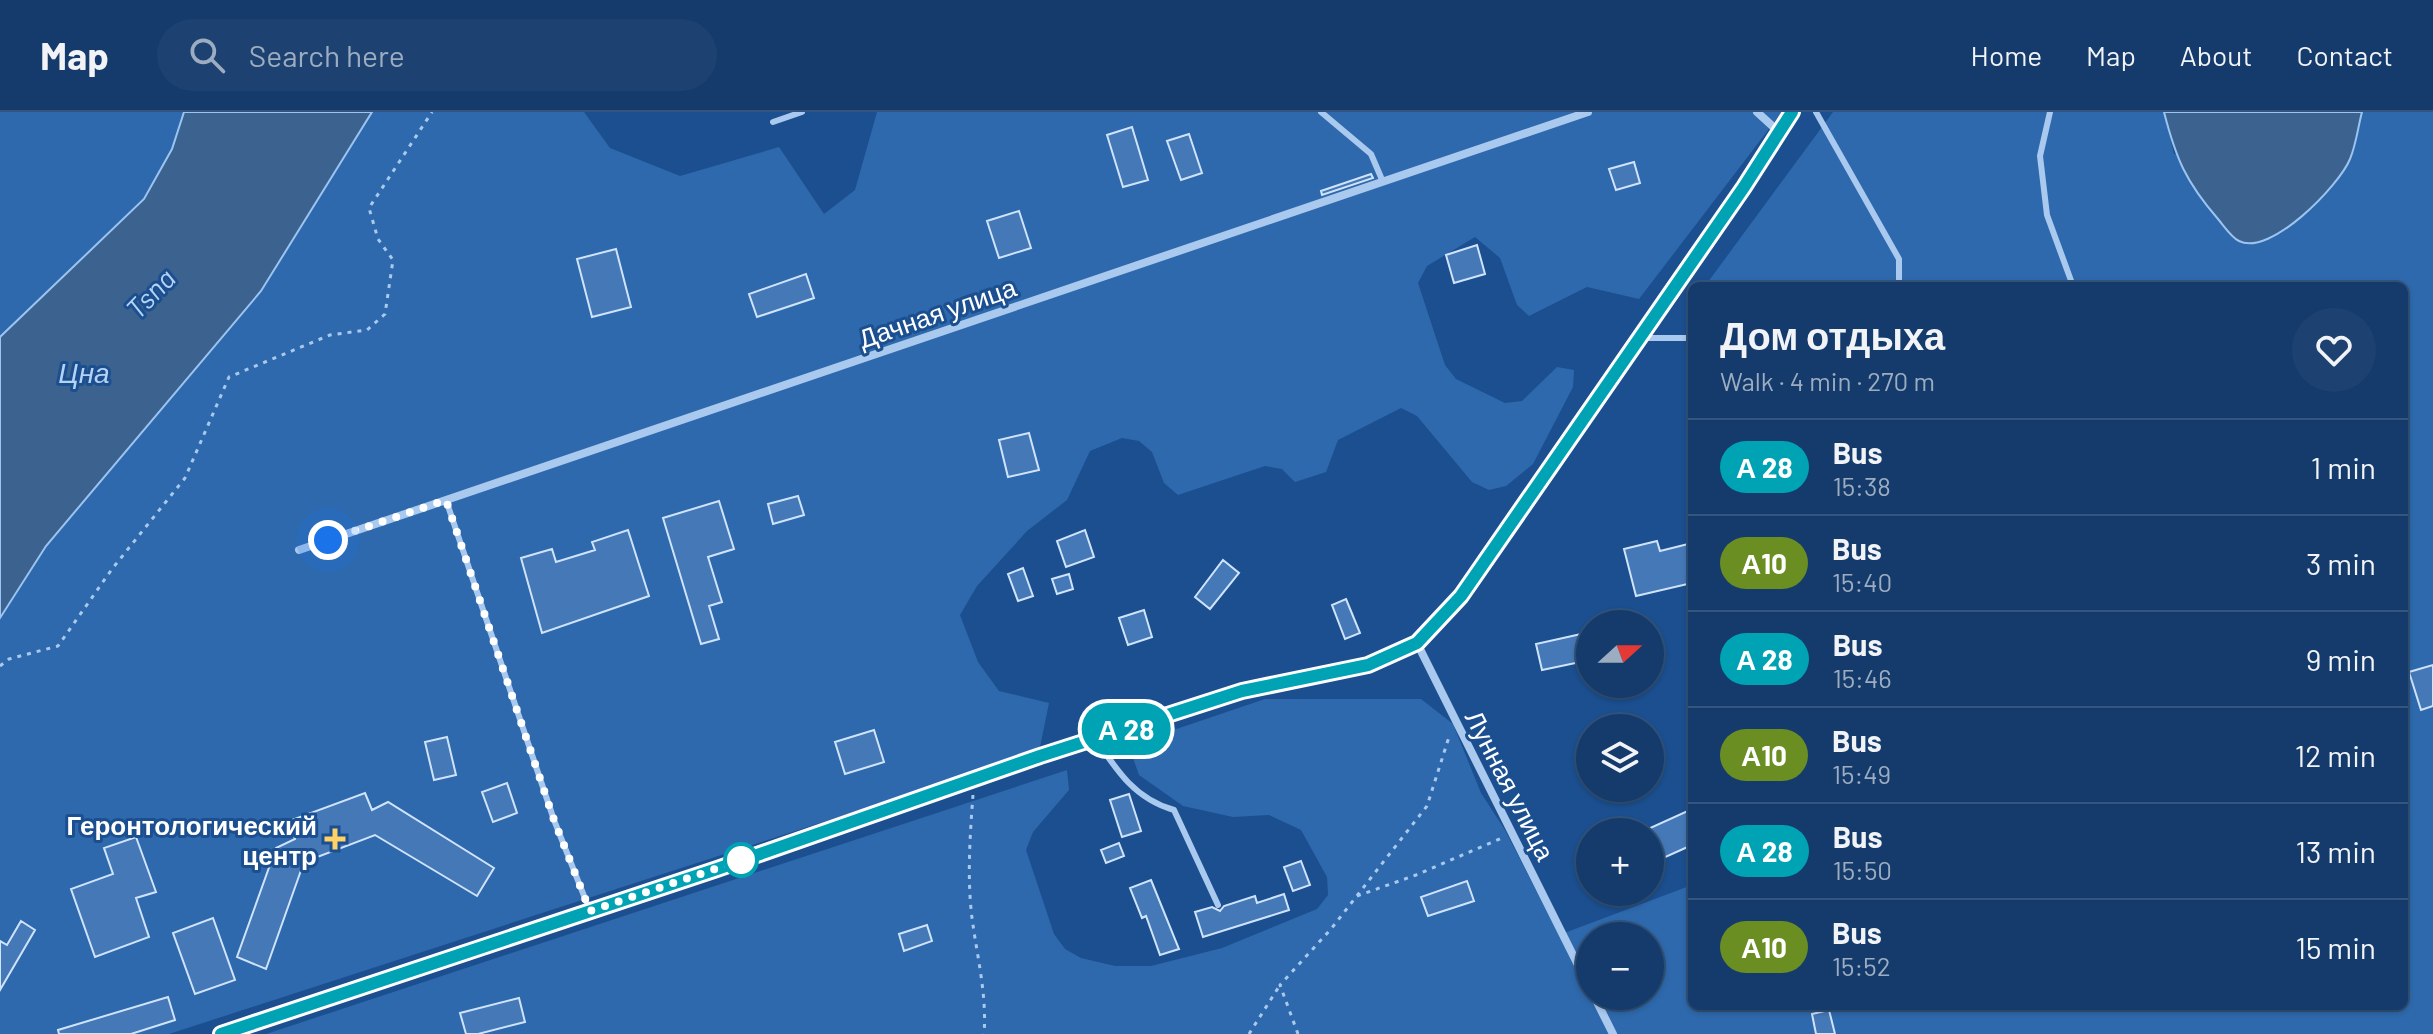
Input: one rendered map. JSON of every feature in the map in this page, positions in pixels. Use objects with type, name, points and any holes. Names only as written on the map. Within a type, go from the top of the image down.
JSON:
[{"type":"street","name":"Дачная улица","points":[[299,550],[1588,112]]},
{"type":"street","points":[[1757,112],[1779,132]]},
{"type":"street","points":[[221,1034],[1095,738],[1242,691],[1368,665],[1417,643],[1461,596],[1744,187],[1792,112]]},
{"type":"street","name":"Лунная улица","points":[[1417,643],[1576,961]]},
{"type":"street","points":[[1601,1010],[1613,1034]]},
{"type":"lane","points":[[773,122],[802,112]]},
{"type":"lane","points":[[1321,112],[1371,154],[1383,182]]},
{"type":"lane","points":[[1816,112],[1899,259],[1899,282]]},
{"type":"lane","points":[[2050,112],[2040,156],[2047,215],[2072,282]]},
{"type":"lane","points":[[1639,338],[1688,338]]},
{"type":"lane","points":[[446,500],[554,820],[590,911]]},
{"type":"lane","points":[[1095,738],[1118,774],[1152,804],[1174,810],[1218,905]]},
{"type":"path","points":[[0,666],[9,659],[58,646],[112,569],[185,478],[229,377],[330,335],[367,330],[385,314],[393,260],[378,239],[369,208],[432,112]]},
{"type":"path","points":[[1249,1034],[1280,985],[1331,929],[1427,806],[1453,724],[1457,722]]},
{"type":"path","points":[[973,779],[970,842],[972,914],[981,978],[984,1034]]},
{"type":"path","points":[[1356,896],[1416,875],[1512,833]]},
{"type":"path","points":[[1280,985],[1298,1034]]},
{"type":"shaded area","points":[[0,112],[184,112],[172,149],[144,199],[0,337]]},
{"type":"shaded area","points":[[372,112],[584,112],[610,148],[680,176],[779,147],[824,214],[855,190],[877,112],[1782,112],[1639,299],[1587,287],[1529,316],[1517,305],[1500,258],[1475,237],[1427,266],[1418,283],[1445,365],[1456,379],[1505,403],[1522,401],[1557,367],[1574,370],[1573,387],[1533,464],[1506,486],[1489,490],[1472,482],[1417,416],[1401,408],[1338,440],[1326,472],[1295,482],[1282,469],[1265,466],[1178,495],[1164,483],[1152,452],[1139,441],[1122,438],[1090,451],[1067,500],[1027,531],[977,586],[960,615],[978,662],[999,691],[1049,703],[1039,752],[169,1034],[0,1034],[0,618],[46,546],[261,291]]},
{"type":"shaded area","points":[[1833,112],[2164,112],[2174,154],[2350,161],[2362,112],[2433,112],[2433,1034],[266,1034],[1067,770],[1069,790],[1033,832],[1026,850],[1054,934],[1065,949],[1081,958],[1115,966],[1151,966],[1222,948],[1317,909],[1328,895],[1327,877],[1301,830],[1269,815],[1233,817],[1183,806],[1139,775],[1133,758],[1138,742],[1265,699],[1421,699],[1453,724],[1481,793],[1505,830],[1559,935],[1576,929],[1576,1010],[1664,1010],[1664,922],[1594,922],[1636,906],[1664,906],[1664,896],[1688,887],[1688,1010],[2408,1010],[2408,282],[1708,282]]},
{"type":"water","name":"Цна","points":[[184,112],[372,112],[261,291],[46,546],[0,618],[0,337],[144,199],[172,149]]},
{"type":"water","points":[[2164,112],[2362,112],[2350,159],[2332,185],[2285,229],[2268,239],[2252,243],[2233,237],[2198,193],[2178,157]]},
{"type":"building","points":[[1132,127],[1148,180],[1123,187],[1107,135]]},
{"type":"building","points":[[1189,134],[1202,173],[1181,180],[1167,141]]},
{"type":"building","points":[[1634,162],[1640,183],[1616,190],[1609,169]]},
{"type":"building","points":[[1371,174],[1373,178],[1322,195],[1321,191]]},
{"type":"building","points":[[1019,211],[1031,248],[999,258],[987,221]]},
{"type":"building","points":[[1477,245],[1485,274],[1454,283],[1446,255]]},
{"type":"building","points":[[616,249],[631,307],[592,317],[577,259]]},
{"type":"building","points":[[806,274],[814,298],[757,317],[749,294]]},
{"type":"building","points":[[1029,433],[1039,470],[1008,477],[999,440]]},
{"type":"building","points":[[798,496],[804,515],[773,524],[768,504]]},
{"type":"building","points":[[719,501],[734,549],[708,557],[722,602],[709,606],[719,639],[701,644],[663,518]]},
{"type":"building","points":[[628,530],[649,596],[542,633],[521,558],[552,549],[556,562],[595,550],[592,542]]},
{"type":"building","points":[[1085,530],[1094,557],[1066,567],[1057,541]]},
{"type":"building","points":[[1657,541],[1660,551],[1688,544],[1688,584],[1636,596],[1624,549]]},
{"type":"building","points":[[1223,560],[1239,573],[1210,609],[1195,597]]},
{"type":"building","points":[[1023,568],[1033,596],[1018,601],[1008,574]]},
{"type":"building","points":[[1069,574],[1073,589],[1057,594],[1052,579]]},
{"type":"building","points":[[1346,599],[1360,633],[1345,639],[1332,605]]},
{"type":"building","points":[[1144,610],[1152,637],[1128,645],[1119,618]]},
{"type":"building","points":[[1576,635],[1576,663],[1542,670],[1536,644]]},
{"type":"building","points":[[2433,665],[2433,706],[2421,710],[2409,672]]},
{"type":"building","points":[[874,730],[884,762],[845,774],[835,742]]},
{"type":"building","points":[[447,737],[456,775],[434,780],[425,742]]},
{"type":"building","points":[[507,783],[517,813],[493,822],[482,792]]},
{"type":"building","points":[[365,793],[372,810],[388,802],[494,868],[477,896],[375,835],[304,862],[266,969],[237,957],[276,848],[295,839],[289,821]]},
{"type":"building","points":[[1129,794],[1141,831],[1122,837],[1110,800]]},
{"type":"building","points":[[1688,811],[1688,847],[1664,858],[1664,822]]},
{"type":"building","points":[[136,837],[156,892],[136,898],[149,937],[95,957],[71,889],[113,874],[104,848]]},
{"type":"building","points":[[1119,843],[1124,856],[1106,863],[1101,850]]},
{"type":"building","points":[[1301,861],[1310,885],[1293,891],[1284,867]]},
{"type":"building","points":[[1151,880],[1179,949],[1160,955],[1146,916],[1142,918],[1130,888]]},
{"type":"building","points":[[1467,881],[1474,901],[1428,916],[1421,897]]},
{"type":"building","points":[[1284,894],[1289,910],[1203,937],[1195,912],[1212,907],[1220,911],[1224,906],[1255,896],[1257,903]]},
{"type":"building","points":[[213,918],[235,980],[195,994],[173,933]]},
{"type":"building","points":[[21,921],[35,930],[0,990],[0,941],[7,945]]},
{"type":"building","points":[[927,925],[932,941],[904,951],[899,934]]},
{"type":"building","points":[[168,997],[175,1020],[131,1034],[59,1034],[58,1030]]},
{"type":"building","points":[[519,998],[525,1022],[466,1034],[460,1013]]},
{"type":"building","points":[[1829,1010],[1835,1034],[1816,1034],[1812,1014]]},
{"type":"bus line","points":[[221,1034],[717,869],[1040,756],[1242,691],[1368,665],[1417,643],[1461,596],[1744,187],[1792,112]]},
{"type":"place","name":"Геронтологический центр","points":[[335,839]]},
{"type":"route","points":[[328,540],[446,500],[554,820],[590,911],[745,859],[741,860]]},
{"type":"water label","name":"Tsna","points":[[150,293]]}]
